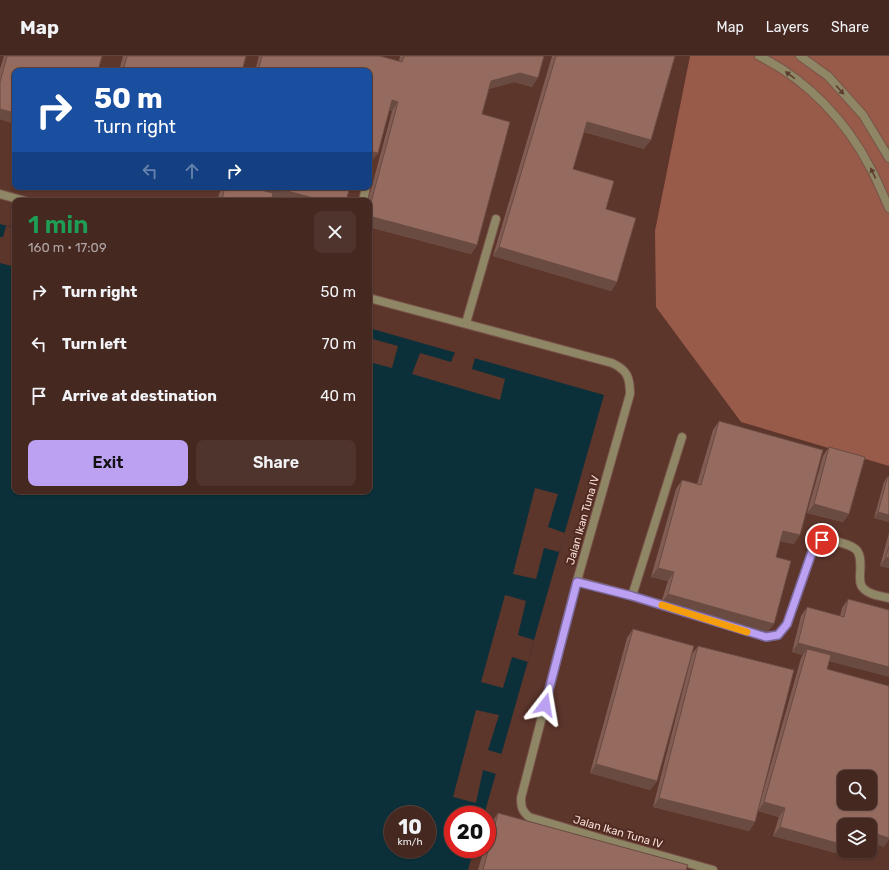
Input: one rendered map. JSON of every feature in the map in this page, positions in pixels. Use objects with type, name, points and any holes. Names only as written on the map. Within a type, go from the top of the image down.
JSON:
[{"type":"lane","points":[[760,56],[774,63],[813,92],[846,128],[871,169],[889,208]]},
{"type":"lane","points":[[800,56],[828,76],[863,115],[889,158]]},
{"type":"lane","points":[[0,194],[14,198]]},
{"type":"lane","points":[[466,323],[496,219]]},
{"type":"lane","name":"Jalan Ikan Tuna IV","points":[[372,299],[612,363],[621,367],[627,374],[630,384],[630,394],[577,582],[521,798],[522,809],[529,817],[712,870]]},
{"type":"lane","points":[[632,596],[682,437]]},
{"type":"lane","points":[[577,582],[632,596],[766,637],[778,635],[787,624],[813,549],[817,543],[827,539],[847,544],[857,550],[861,559],[860,584],[862,588],[872,593],[889,598]]},
{"type":"shaded area","points":[[690,56],[889,56],[889,466],[741,422],[656,307],[655,231]]},
{"type":"water","points":[[0,224],[12,227],[12,494],[372,494],[372,329],[604,395],[487,806],[444,806],[444,858],[471,858],[468,870],[0,870]]},
{"type":"pier","points":[[6,226],[12,227],[12,266],[0,263],[0,237],[3,237]]},
{"type":"pier","points":[[372,339],[398,346],[392,368],[372,363]]},
{"type":"pier","points":[[455,352],[475,358],[472,369],[505,379],[500,400],[412,374],[420,353],[451,362]]},
{"type":"pier","points":[[535,488],[558,494],[548,527],[565,533],[559,552],[544,548],[536,579],[513,574]]},
{"type":"pier","points":[[505,595],[526,601],[518,635],[534,640],[528,662],[512,657],[503,688],[481,682]]},
{"type":"pier","points":[[476,710],[499,715],[488,750],[502,754],[496,774],[483,770],[476,803],[453,797]]},
{"type":"building","points":[[7,56],[102,56],[99,68],[12,68],[12,112],[0,109],[0,82]]},
{"type":"building","points":[[127,56],[246,56],[243,68],[124,68]]},
{"type":"building","points":[[262,56],[380,56],[402,62],[404,56],[544,56],[538,78],[520,73],[491,81],[482,114],[510,122],[477,245],[372,217],[372,199],[398,102],[392,100],[378,153],[372,152],[372,68],[259,68]]},
{"type":"building","points":[[556,56],[675,56],[651,140],[587,122],[573,169],[614,181],[606,209],[636,218],[617,282],[499,247]]},
{"type":"building","points":[[224,190],[260,190],[273,193],[272,198],[222,198]]},
{"type":"building","points":[[283,190],[349,190],[347,198],[314,198]]},
{"type":"building","points":[[719,421],[823,450],[800,535],[783,531],[776,557],[791,561],[774,624],[668,594],[674,572],[658,568],[682,480],[701,485]]},
{"type":"building","points":[[829,447],[865,457],[849,514],[814,504]]},
{"type":"building","points":[[888,476],[889,477],[889,515],[878,512]]},
{"type":"building","points":[[889,546],[889,558],[886,557]]},
{"type":"building","points":[[848,599],[889,610],[889,667],[798,643],[807,607],[844,617]]},
{"type":"building","points":[[633,629],[694,646],[657,781],[596,764]]},
{"type":"building","points":[[698,646],[794,670],[755,822],[659,798]]},
{"type":"building","points":[[807,649],[831,655],[827,669],[889,686],[889,838],[877,834],[877,818],[837,818],[837,843],[780,827],[785,808],[764,802]]},
{"type":"building","points":[[498,813],[688,865],[686,870],[483,870],[486,858],[496,858],[496,821]]},
{"type":"slow traffic","points":[[662,605],[747,632]]},
{"type":"route","points":[[545,705],[577,582],[632,596],[766,637],[778,635],[787,624],[813,549],[817,543],[822,540]]}]
